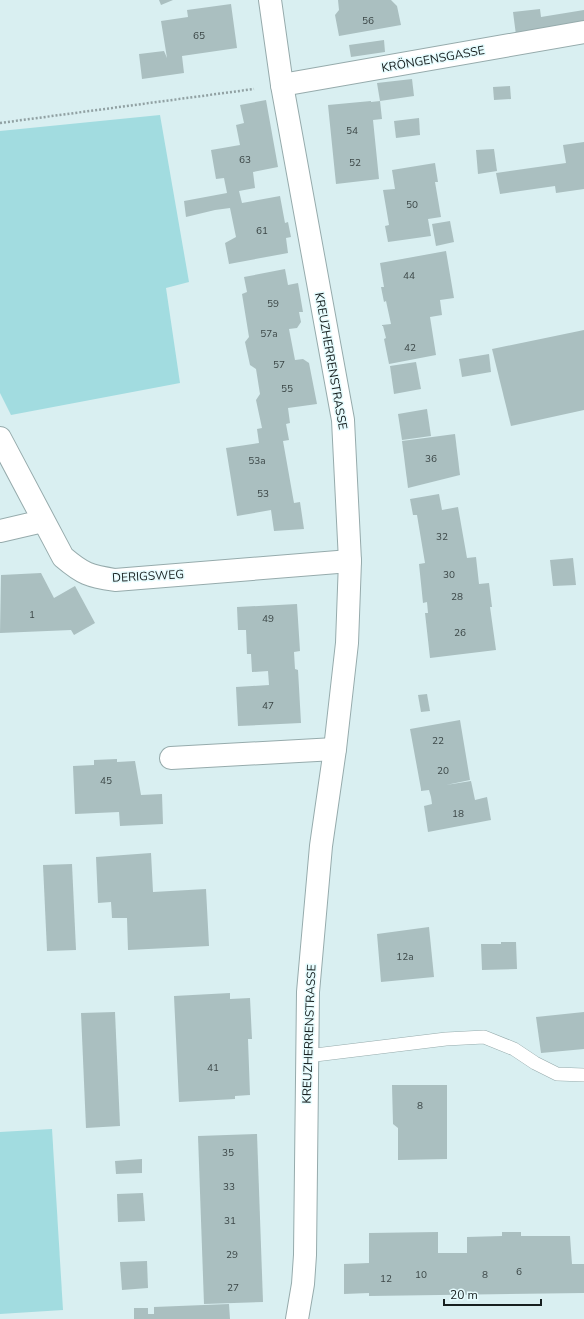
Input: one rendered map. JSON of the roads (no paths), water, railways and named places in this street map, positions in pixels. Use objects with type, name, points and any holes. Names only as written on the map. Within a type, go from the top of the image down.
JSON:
[{"type":"street","name":"KREUZHERRENSTRASSE","points":[[270,0],[282,85],[343,420],[350,561],[347,643],[335,749],[321,846],[308,992],[306,1255],[297,1319]]},
{"type":"street","name":"KRÖNGENSGASSE","points":[[282,85],[584,32]]},
{"type":"street","name":"DERIGSWEG","points":[[0,438],[63,557],[80,571],[95,577],[115,580],[350,561]]},
{"type":"street","points":[[0,531],[43,521]]},
{"type":"street","points":[[171,758],[335,749]]},
{"type":"lane","points":[[307,1056],[446,1039],[484,1037],[514,1049],[535,1063],[556,1074],[584,1075]]}]
